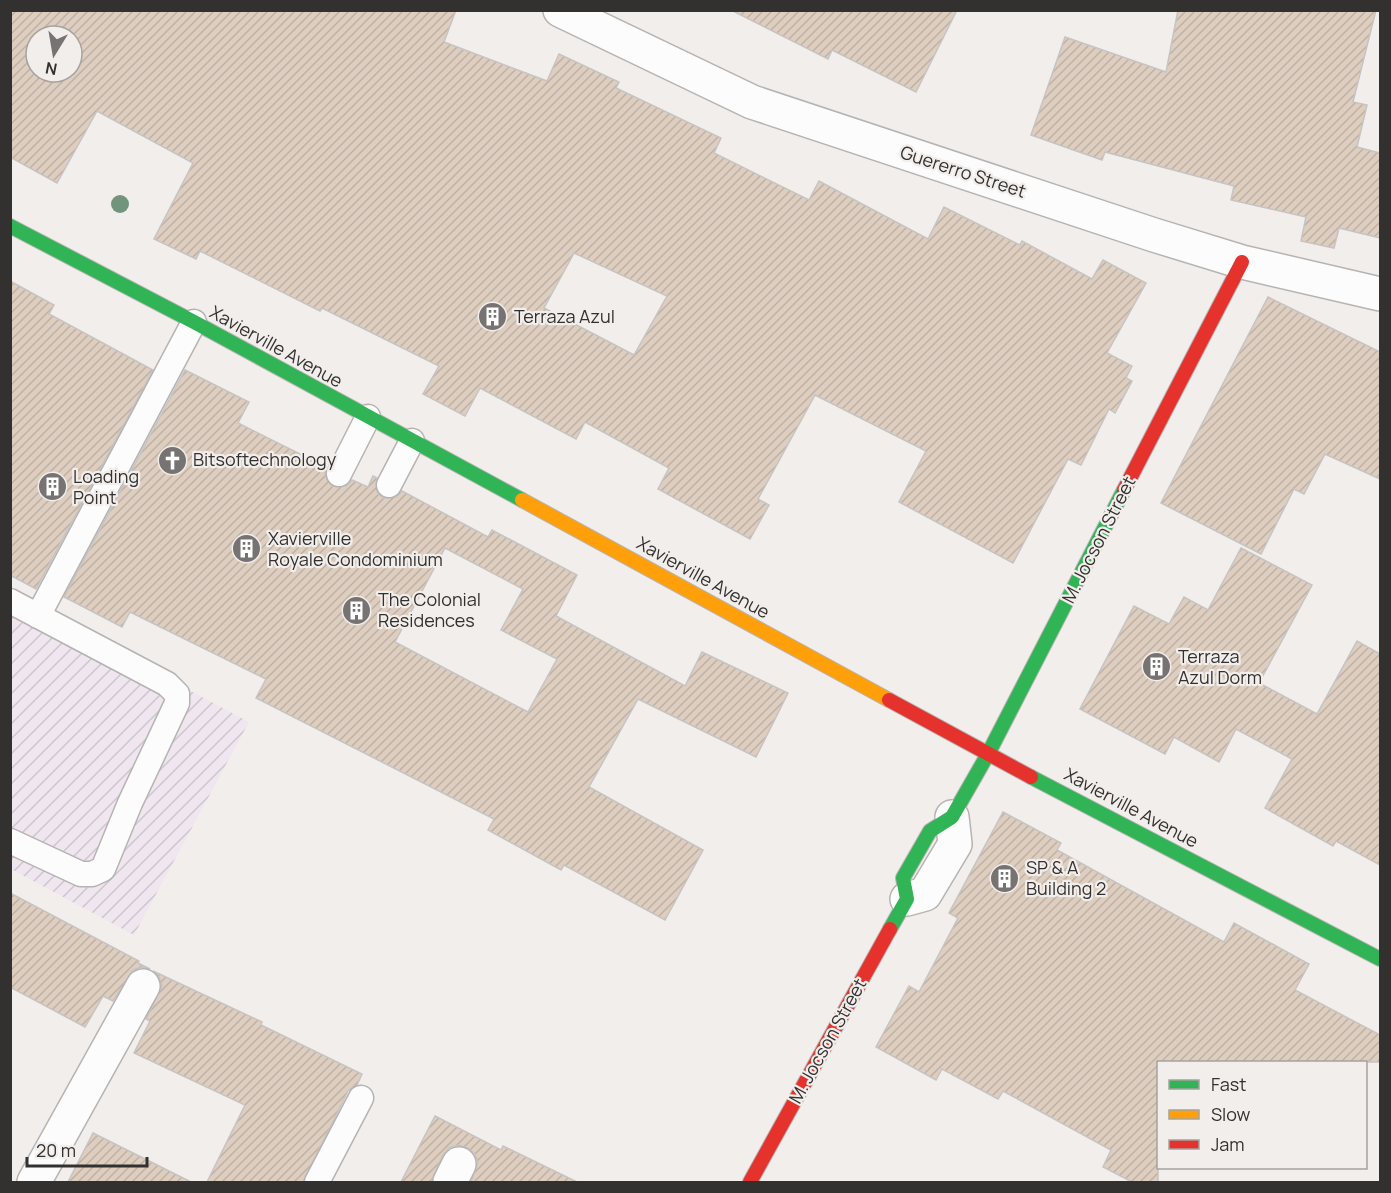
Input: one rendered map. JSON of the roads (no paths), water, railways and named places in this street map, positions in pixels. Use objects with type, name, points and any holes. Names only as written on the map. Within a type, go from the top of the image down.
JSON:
[{"type":"main road","name":"Xavierville Avenue","points":[[10,226],[194,322],[988,754],[1380,959]]},
{"type":"main road","name":"M. Jocson Street","points":[[952,817],[988,754],[1242,262]]},
{"type":"main road","name":"M. Jocson Street","points":[[750,1182],[907,898]]},
{"type":"street","name":"Guererro Street","points":[[560,10],[752,102],[1242,262],[1380,294]]},
{"type":"street","name":"M. Jocson Street","points":[[907,898],[925,894],[954,844],[952,817]]},
{"type":"street","points":[[34,1182],[143,986]]},
{"type":"lane","points":[[38,616],[194,322]]},
{"type":"lane","points":[[339,474],[368,417]]},
{"type":"lane","points":[[389,484],[412,441]]},
{"type":"lane","points":[[10,601],[167,684],[177,694],[177,703],[130,803],[103,869],[92,874],[81,874],[10,841]]},
{"type":"lane","points":[[317,1182],[361,1098]]},
{"type":"place","name":"Terraza Azul","points":[[493,317]]},
{"type":"place","name":"Bitsoftechnology","points":[[172,460]]},
{"type":"place","name":"Loading Point","points":[[52,487]]},
{"type":"place","name":"Xavierville Royale Condominium","points":[[247,549]]},
{"type":"place","name":"The Colonial Residences","points":[[357,610]]},
{"type":"place","name":"Terraza Azul Dorm","points":[[1157,667]]},
{"type":"place","name":"SP & A Building 2","points":[[1005,878]]}]
